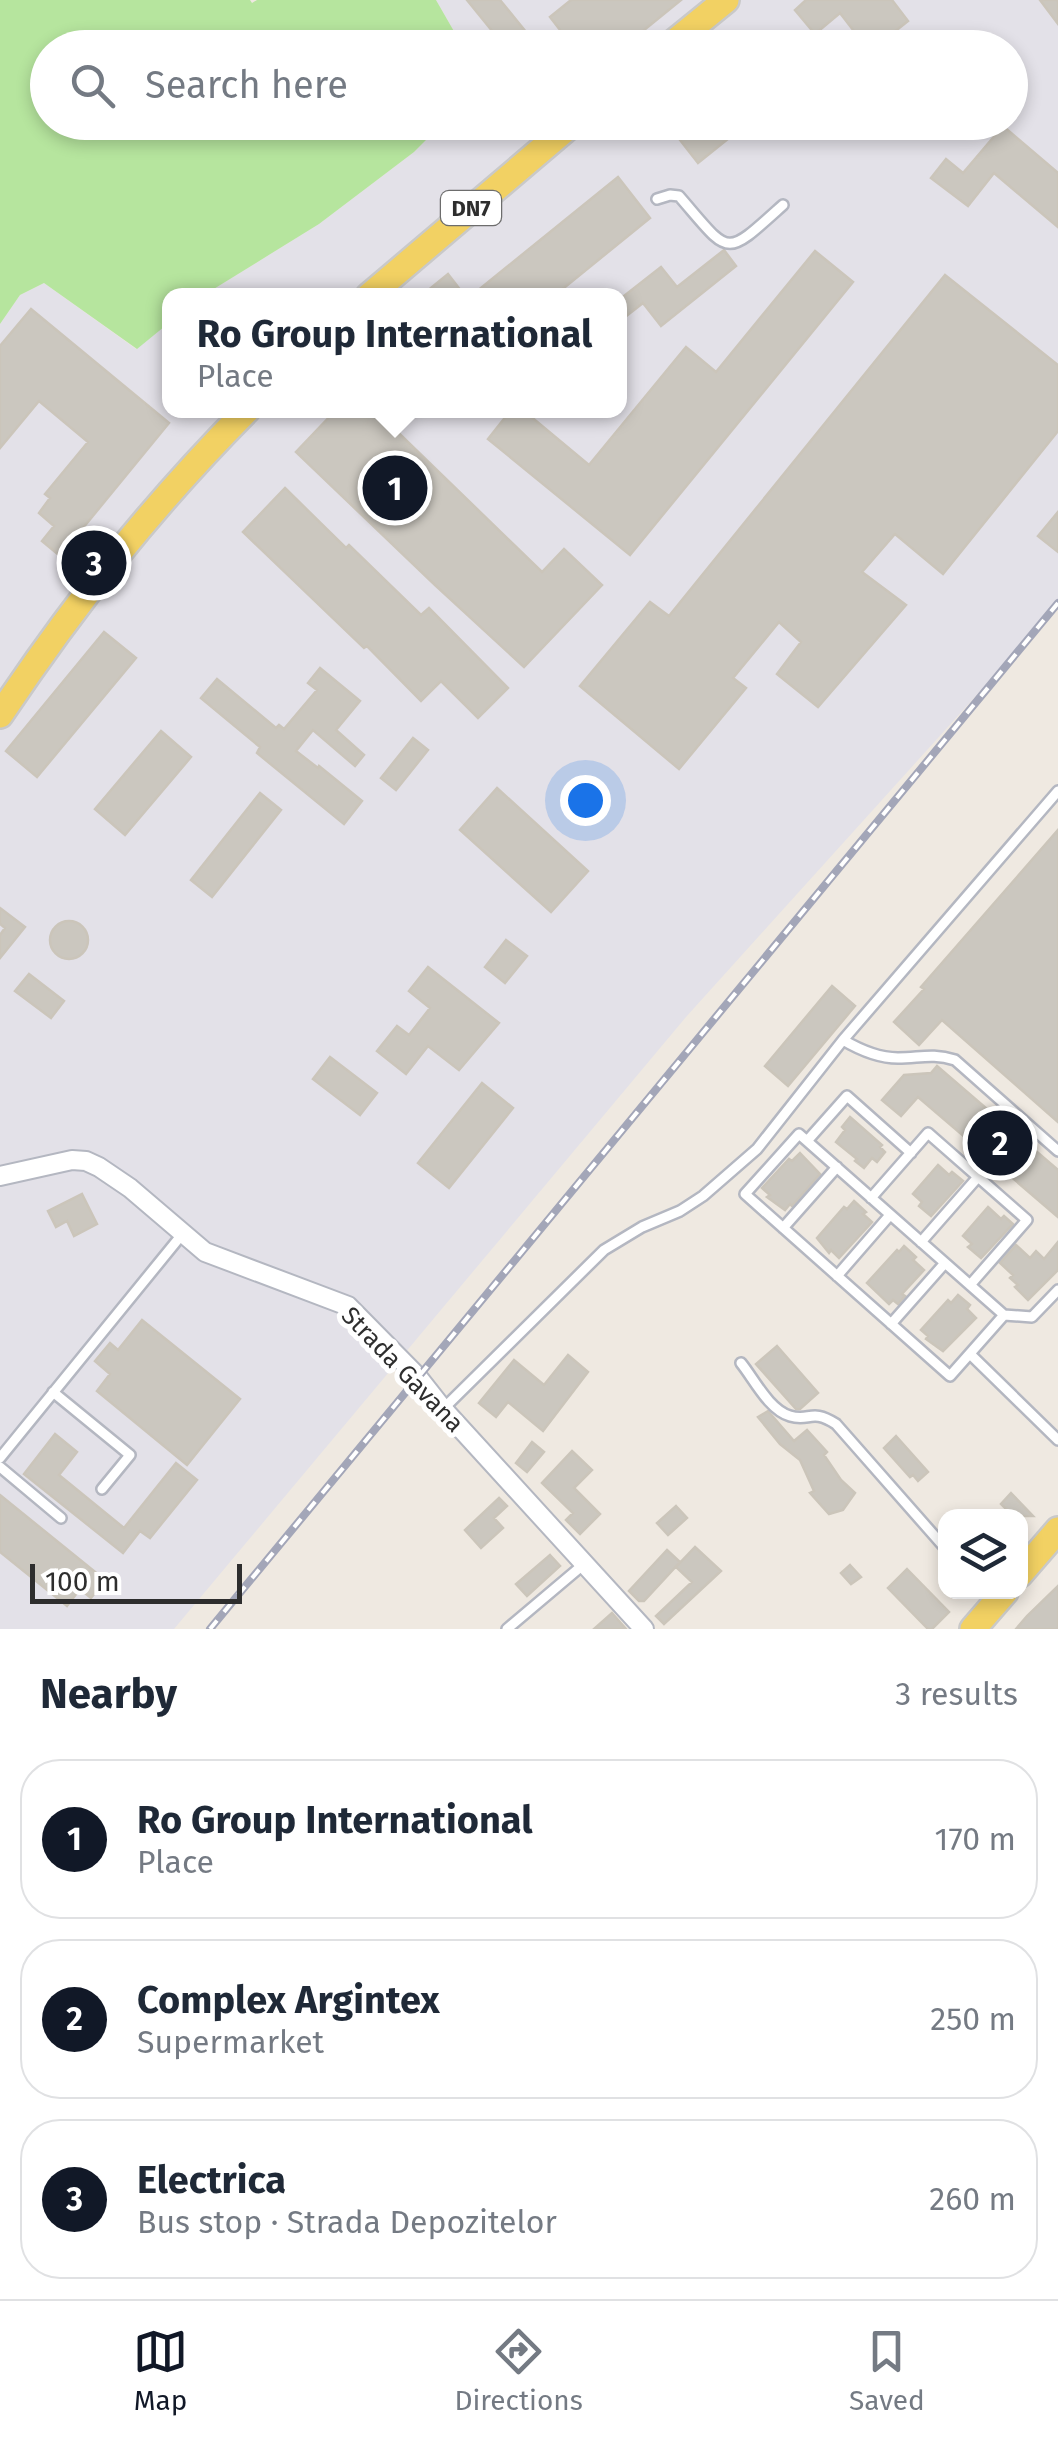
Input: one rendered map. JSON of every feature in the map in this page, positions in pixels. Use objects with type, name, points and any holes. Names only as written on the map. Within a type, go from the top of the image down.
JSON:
[{"type":"main road","points":[[688,30],[726,0]]},
{"type":"main road","name":"DN7","points":[[378,288],[553,140]]},
{"type":"main road","points":[[0,715],[118,552],[239,418]]},
{"type":"main road","points":[[1028,1565],[1058,1530]]},
{"type":"main road","points":[[973,1629],[994,1599]]},
{"type":"street","name":"Strada Gavana","points":[[0,1176],[72,1160],[86,1162],[130,1188],[205,1252],[348,1306],[418,1376],[443,1409],[644,1629]]},
{"type":"lane","points":[[657,199],[679,196],[718,242],[731,244],[743,241],[783,204]]},
{"type":"lane","points":[[443,1409],[604,1250],[642,1227],[680,1211],[757,1149],[843,1040],[1058,791]]},
{"type":"lane","points":[[843,1040],[864,1052],[896,1058],[936,1054],[955,1060],[1058,1150]]},
{"type":"lane","points":[[807,1141],[847,1096],[911,1152]]},
{"type":"lane","points":[[871,1198],[928,1133],[1027,1220],[970,1286]]},
{"type":"lane","points":[[1004,1315],[950,1376],[745,1194],[799,1134],[1004,1315],[1032,1317],[1058,1290]]},
{"type":"lane","points":[[784,1228],[837,1168]]},
{"type":"lane","points":[[921,1242],[978,1177]]},
{"type":"lane","points":[[837,1276],[890,1215]]},
{"type":"lane","points":[[0,1458],[184,1232]]},
{"type":"lane","points":[[891,1324],[944,1263]]},
{"type":"lane","points":[[970,1354],[1058,1440]]},
{"type":"lane","points":[[741,1363],[774,1406],[788,1416],[823,1416],[836,1424],[938,1540]]},
{"type":"lane","points":[[53,1392],[130,1455],[102,1489]]},
{"type":"lane","points":[[0,1467],[61,1518]]},
{"type":"lane","points":[[508,1629],[584,1564]]},
{"type":"shaded area","points":[[436,0],[1058,0],[1058,605],[686,1017],[174,1629],[0,1629],[0,324],[20,295],[44,283],[136,349],[162,328],[162,418],[627,418],[627,288],[215,288],[319,224],[426,140],[1028,140],[1028,30],[453,30]]},
{"type":"green space","points":[[0,0],[436,0],[453,30],[30,30],[30,140],[426,140],[319,224],[215,288],[162,288],[162,329],[137,349],[44,283],[20,295],[0,324]]},
{"type":"building","points":[[467,0],[500,0],[524,30],[491,30]]},
{"type":"building","points":[[571,0],[681,0],[644,30],[560,30],[550,17]]},
{"type":"building","points":[[806,0],[892,0],[908,21],[897,30],[853,30],[840,13],[820,30],[812,30],[795,10]]},
{"type":"building","points":[[1040,0],[1058,0],[1058,24]]},
{"type":"building","points":[[680,140],[727,140],[698,163]]},
{"type":"building","points":[[991,140],[1019,140],[1058,173],[1058,227],[994,173],[968,206],[931,178],[946,159],[963,173]]},
{"type":"building","points":[[618,177],[650,218],[564,288],[481,288]]},
{"type":"building","points":[[724,250],[736,266],[661,326],[643,303],[627,316],[627,294],[661,267],[677,287]]},
{"type":"building","points":[[815,251],[853,282],[630,555],[488,439],[505,418],[533,418],[589,465],[686,347],[716,372]]},
{"type":"building","points":[[448,274],[459,288],[431,288]]},
{"type":"building","points":[[945,275],[1058,365],[1058,431],[943,574],[895,534],[862,572],[906,605],[818,707],[777,674],[801,642],[779,622],[733,678],[746,688],[679,769],[580,686],[650,602],[669,616]]},
{"type":"building","points":[[31,309],[169,423],[60,556],[42,541],[54,526],[39,513],[50,498],[45,494],[88,442],[39,401],[0,448],[0,346]]},
{"type":"building","points":[[328,418],[383,418],[542,572],[564,549],[602,585],[524,667],[296,452]]},
{"type":"building","points":[[285,488],[421,615],[429,608],[508,688],[478,718],[441,681],[421,701],[243,532]]},
{"type":"building","points":[[1058,512],[1058,552],[1038,536]]},
{"type":"building","points":[[104,632],[136,658],[37,777],[6,751]]},
{"type":"building","points":[[320,668],[360,701],[336,730],[364,755],[355,766],[313,730],[296,751],[362,801],[344,824],[257,753],[260,747],[201,698],[217,679],[276,728],[279,725],[284,729],[317,690],[308,683]]},
{"type":"building","points":[[161,731],[191,757],[125,835],[95,809]]},
{"type":"building","points":[[413,738],[428,750],[396,790],[381,778]]},
{"type":"building","points":[[497,788],[588,871],[551,912],[460,830]]},
{"type":"building","points":[[260,793],[281,810],[212,897],[191,880]]},
{"type":"building","points":[[1058,830],[1058,1122],[942,1020],[919,1045],[894,1022]]},
{"type":"building","points":[[0,908],[25,927],[0,958],[0,935],[5,928],[0,924]]},
{"type":"building","points":[[69,921],[83,926],[88,940],[83,954],[69,959],[55,954],[50,940],[55,926]]},
{"type":"building","points":[[506,940],[527,956],[505,983],[485,967]]},
{"type":"building","points":[[428,967],[499,1023],[459,1070],[428,1046],[406,1074],[377,1051],[397,1026],[409,1035],[430,1008],[409,991]]},
{"type":"building","points":[[29,974],[64,1001],[51,1018],[15,991]]},
{"type":"building","points":[[832,986],[855,1006],[788,1086],[765,1066]]},
{"type":"building","points":[[330,1057],[377,1093],[360,1115],[313,1079]]},
{"type":"building","points":[[937,1066],[1058,1170],[1058,1217],[918,1097],[901,1116],[882,1100],[904,1075],[931,1073]]},
{"type":"building","points":[[482,1083],[513,1108],[449,1188],[418,1163]]},
{"type":"building","points":[[850,1117],[885,1152],[877,1162],[872,1158],[864,1168],[836,1142]]},
{"type":"building","points":[[800,1153],[820,1174],[785,1210],[767,1197],[770,1195],[762,1188],[789,1159],[792,1161]]},
{"type":"building","points":[[938,1165],[963,1181],[931,1216],[913,1194]]},
{"type":"building","points":[[82,1194],[97,1224],[74,1236],[67,1221],[56,1227],[48,1211]]},
{"type":"building","points":[[854,1201],[872,1222],[839,1258],[831,1250],[829,1253],[817,1238]]},
{"type":"building","points":[[988,1207],[1013,1224],[981,1258],[968,1247],[972,1244],[963,1236]]},
{"type":"building","points":[[1058,1242],[1058,1270],[1028,1300],[1015,1287],[1018,1285],[1010,1278],[1013,1275],[1000,1263],[1016,1245],[1030,1258],[1036,1251],[1044,1259]]},
{"type":"building","points":[[904,1246],[924,1270],[898,1304],[893,1300],[889,1304],[867,1283]]},
{"type":"building","points":[[958,1295],[970,1305],[967,1309],[976,1318],[943,1351],[926,1339],[928,1336],[921,1330],[948,1300],[951,1303]]},
{"type":"building","points":[[142,1320],[240,1399],[187,1465],[97,1391],[110,1374],[95,1361],[110,1343],[118,1350]]},
{"type":"building","points":[[777,1346],[818,1393],[800,1409],[756,1364]]},
{"type":"building","points":[[568,1355],[588,1372],[543,1431],[508,1402],[496,1417],[479,1403],[514,1360],[544,1385]]},
{"type":"building","points":[[768,1411],[794,1441],[807,1430],[827,1452],[824,1455],[841,1480],[855,1493],[843,1510],[829,1514],[810,1493],[814,1491],[800,1460],[780,1444],[758,1417]]},
{"type":"building","points":[[55,1434],[77,1452],[59,1475],[124,1528],[176,1463],[197,1480],[150,1538],[140,1531],[123,1553],[24,1474]]},
{"type":"building","points":[[896,1436],[928,1472],[918,1481],[884,1448]]},
{"type":"building","points":[[532,1442],[544,1452],[527,1472],[516,1463]]},
{"type":"building","points":[[572,1451],[592,1470],[574,1488],[600,1514],[580,1534],[566,1520],[573,1513],[542,1483]]},
{"type":"building","points":[[1011,1493],[1026,1509],[1006,1509],[1001,1504]]},
{"type":"building","points":[[0,1495],[105,1580],[91,1598],[80,1589],[67,1606],[0,1552]]},
{"type":"building","points":[[499,1498],[507,1506],[494,1518],[503,1528],[481,1548],[465,1530]]},
{"type":"building","points":[[676,1506],[687,1518],[668,1535],[657,1523]]},
{"type":"building","points":[[695,1547],[721,1571],[664,1624],[656,1616],[692,1582],[676,1567]]},
{"type":"building","points":[[667,1550],[680,1562],[644,1601],[639,1601],[629,1591]]},
{"type":"building","points":[[550,1555],[560,1566],[527,1596],[516,1584]]},
{"type":"building","points":[[850,1565],[861,1577],[851,1584],[841,1573]]},
{"type":"building","points":[[907,1569],[949,1612],[932,1629],[888,1588]]},
{"type":"building","points":[[1058,1586],[1058,1629],[1016,1629],[1027,1616]]},
{"type":"building","points":[[612,1613],[626,1629],[594,1629]]},
{"type":"railway","points":[[210,1629],[1058,603]]},
{"type":"place","name":"Ro Group International","points":[[395,488]]},
{"type":"place","name":"Electrica","points":[[94,563]]},
{"type":"place","name":"Complex Argintex","points":[[1000,1143]]}]
